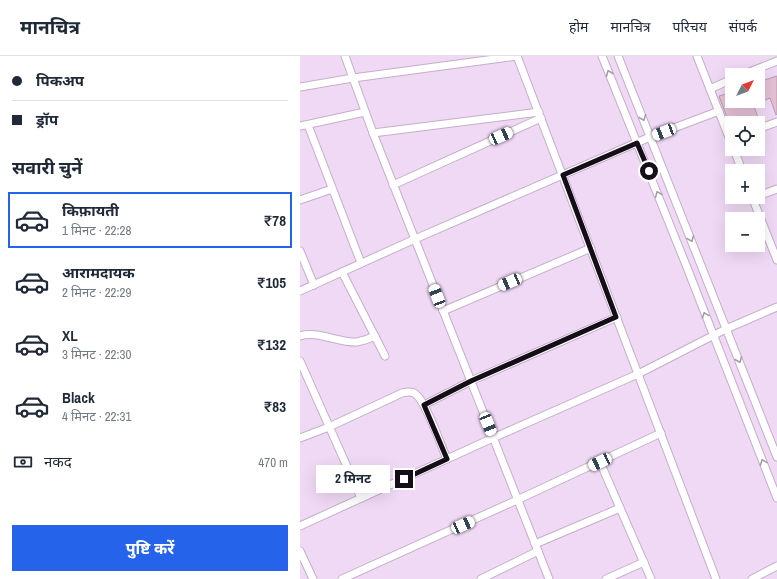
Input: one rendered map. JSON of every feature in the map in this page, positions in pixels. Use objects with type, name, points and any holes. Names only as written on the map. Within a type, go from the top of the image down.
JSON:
[{"type":"street","points":[[345,56],[373,133],[549,579]]},
{"type":"street","points":[[300,87],[353,78],[517,56],[716,579]]},
{"type":"street","points":[[602,56],[777,498]]},
{"type":"street","points":[[618,56],[777,457]]},
{"type":"street","points":[[697,56],[725,126]]},
{"type":"street","points":[[758,68],[777,60]]},
{"type":"street","points":[[710,89],[725,82]]},
{"type":"street","points":[[300,291],[415,238],[650,137],[719,111]]},
{"type":"street","points":[[360,263],[332,189],[304,126],[365,112]]},
{"type":"street","points":[[373,133],[540,115]]},
{"type":"street","points":[[394,184],[540,115]]},
{"type":"street","points":[[765,126],[777,122]]},
{"type":"street","points":[[300,200],[332,189]]},
{"type":"street","points":[[765,193],[777,189]]},
{"type":"street","points":[[757,204],[775,250],[777,260]]},
{"type":"street","points":[[443,311],[590,248]]},
{"type":"street","points":[[300,251],[314,285]]},
{"type":"street","points":[[342,272],[385,356]]},
{"type":"street","points":[[300,526],[638,374],[726,329],[777,307]]},
{"type":"street","points":[[424,405],[471,381],[616,317]]},
{"type":"street","points":[[300,336],[308,334],[354,342],[366,340],[375,336]]},
{"type":"street","points":[[300,361],[302,373],[329,427],[361,498]]},
{"type":"street","points":[[300,438],[329,427],[406,392],[414,393],[424,405],[447,459]]},
{"type":"street","points":[[342,579],[661,433]]},
{"type":"street","points":[[600,462],[651,579]]},
{"type":"street","points":[[482,579],[536,548],[620,508]]},
{"type":"street","points":[[300,551],[313,579]]},
{"type":"street","points":[[606,579],[644,562]]},
{"type":"street","points":[[752,579],[777,566]]},
{"type":"building","points":[[777,76],[776,115],[770,98],[765,100],[765,80]]},
{"type":"building","points":[[725,94],[725,108],[755,108],[757,116],[726,116],[719,96]]},
{"type":"route","points":[[404,479],[447,459],[424,405],[471,381],[616,317],[563,175],[637,143],[649,171]]}]
